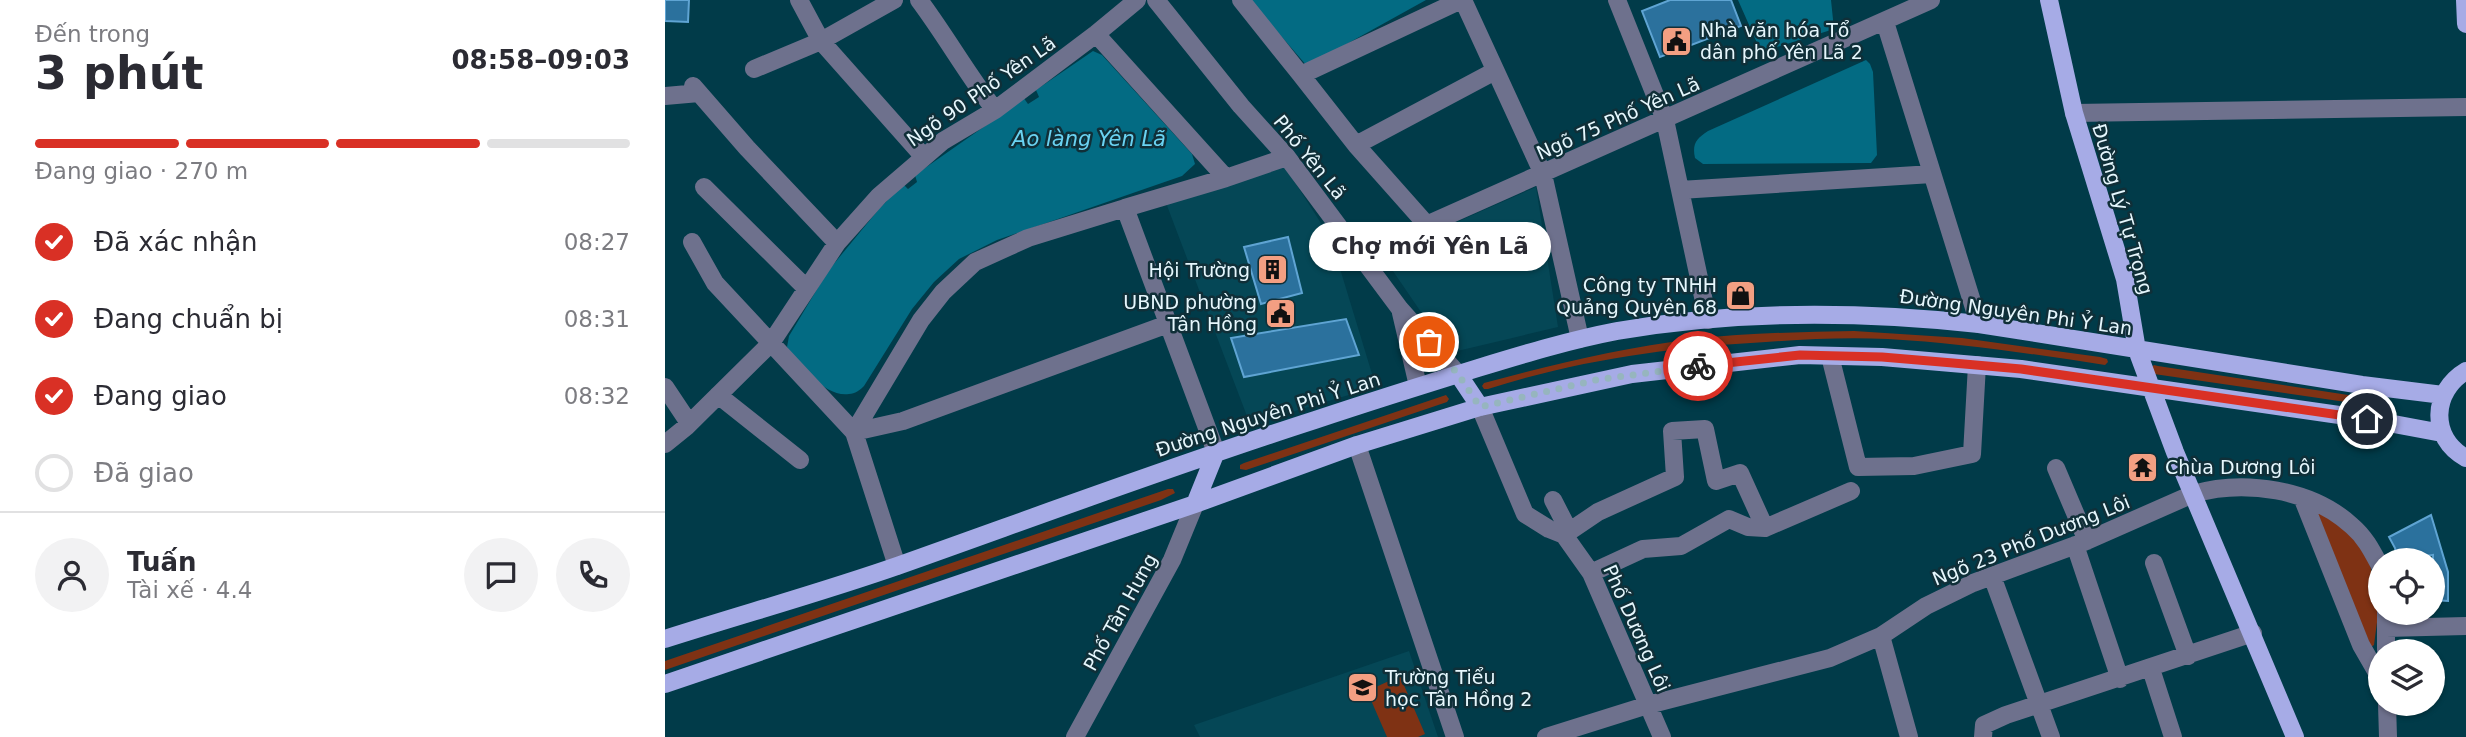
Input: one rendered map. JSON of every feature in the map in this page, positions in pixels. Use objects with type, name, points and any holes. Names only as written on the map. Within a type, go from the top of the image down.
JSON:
[{"type":"main road","name":"Đường Lý Tự Trọng","points":[[2049,0],[2074,113],[2125,279],[2137,350],[2193,494],[2295,737]]},
{"type":"main road","points":[[2465,0],[2466,24]]},
{"type":"main road","name":"Đường Nguyên Phi Ỷ Lan","points":[[665,639],[897,566],[1216,452],[1418,386],[1580,339],[1620,331],[1708,320],[1798,313],[1839,313],[1979,324],[2362,385],[2443,395]]},
{"type":"main road","points":[[665,684],[1195,504],[1357,445],[1480,407],[1632,374],[1800,355],[1977,365],[2367,419],[2442,433]]},
{"type":"main road","points":[[2466,370],[2453,379],[2443,395],[2439,412],[2442,433],[2450,446],[2466,458]]},
{"type":"main road","points":[[1458,374],[1480,407]]},
{"type":"main road","points":[[1195,504],[1216,452]]},
{"type":"street","points":[[799,0],[821,41],[923,156]]},
{"type":"street","points":[[754,69],[821,41],[894,0]]},
{"type":"street","points":[[919,0],[946,35],[966,72],[995,110]]},
{"type":"street","name":"Ngõ 90 Phố Yên Lã","points":[[665,444],[771,343],[837,243],[879,196],[923,156],[995,110],[1137,0]]},
{"type":"street","name":"Phố Yên Lã","points":[[1156,0],[1241,106],[1287,158],[1400,309],[1458,374]]},
{"type":"street","points":[[1241,0],[1356,145],[1427,225]]},
{"type":"street","points":[[1301,75],[1462,0],[1543,174],[1580,339]]},
{"type":"street","points":[[1617,0],[1665,120],[1708,320]]},
{"type":"street","name":"Ngõ 75 Phố Yên Lã","points":[[1359,255],[1931,0]]},
{"type":"street","points":[[1885,22],[1979,324]]},
{"type":"street","points":[[1096,34],[1226,178]]},
{"type":"street","points":[[1356,145],[1495,71]]},
{"type":"street","points":[[665,96],[696,89],[747,148],[837,243]]},
{"type":"street","points":[[2074,113],[2466,107]]},
{"type":"street","points":[[854,432],[921,320],[943,292],[975,262],[1028,238],[1287,158]]},
{"type":"street","points":[[1680,190],[1932,174]]},
{"type":"street","points":[[704,187],[806,288]]},
{"type":"street","points":[[1125,208],[1216,452]]},
{"type":"street","points":[[692,242],[715,283],[854,432],[897,566]]},
{"type":"street","points":[[1400,309],[1418,386]]},
{"type":"street","points":[[854,432],[904,421],[1168,324]]},
{"type":"street","points":[[1830,356],[1857,467],[1914,466],[1972,454],[1977,365]]},
{"type":"street","points":[[665,387],[689,423]]},
{"type":"street","points":[[718,395],[800,460]]},
{"type":"street","name":"Phố Dương Lôi","points":[[1480,407],[1525,514],[1549,529],[1567,533],[1591,573],[1661,737]]},
{"type":"street","points":[[1553,500],[1567,533],[1598,512],[1675,477],[1672,431],[1705,429],[1716,481],[1739,473],[1765,528]]},
{"type":"street","points":[[1357,445],[1455,737]]},
{"type":"street","points":[[2056,468],[2081,543],[2120,679]]},
{"type":"street","name":"Ngõ 23 Phố Dương Lôi","points":[[1546,737],[1648,705],[1830,658],[1881,636],[1926,606],[1992,576],[2081,543],[2193,494],[2211,489],[2231,487],[2282,492],[2302,497],[2322,505],[2353,526],[2370,548]]},
{"type":"street","points":[[1591,573],[1643,549],[1681,546],[1729,519],[1748,527],[1765,528],[1851,491]]},
{"type":"street","points":[[2302,497],[2318,542],[2368,657]]},
{"type":"street","name":"Phố Tân Hưng","points":[[1075,737],[1172,560],[1195,504]]},
{"type":"street","points":[[2154,563],[2188,656]]},
{"type":"street","points":[[1992,576],[2051,737]]},
{"type":"street","points":[[2445,624],[2466,626]]},
{"type":"street","points":[[1983,737],[1984,725],[2005,715],[2151,669],[2253,633]]},
{"type":"street","points":[[1881,636],[1909,737]]},
{"type":"street","points":[[2151,669],[2173,737]]},
{"type":"street","points":[[2387,716],[2388,737]]},
{"type":"shaded area","name":"UBND phường Tân Hồng","points":[[1284,165],[1331,239],[1376,387],[1250,424],[1166,203]]},
{"type":"shaded area","points":[[1536,187],[1558,327],[1449,353],[1382,255]]},
{"type":"shaded area","points":[[1854,331],[1962,338],[2100,357],[2108,362],[2105,365],[1997,349],[1915,341],[1873,338],[1812,339],[1661,351],[1556,370],[1488,389],[1482,386],[1484,383],[1562,363],[1667,343],[1753,334]]},
{"type":"shaded area","points":[[2154,365],[2381,400],[2380,407],[2154,374]]},
{"type":"shaded area","points":[[1446,395],[1449,399],[1447,402],[1246,470],[1240,469],[1240,465],[1244,463]]},
{"type":"shaded area","points":[[1173,489],[1175,493],[665,670],[665,661]]},
{"type":"shaded area","points":[[2316,514],[2347,526],[2368,561],[2368,625],[2377,625],[2375,639],[2368,640]]},
{"type":"shaded area","name":"Trường Tiểu học Tân Hồng 2","points":[[1409,651],[1438,737],[1200,737],[1194,725]]},
{"type":"shaded area","points":[[1400,676],[1425,734],[1418,737],[1387,737],[1367,691]]},
{"type":"water","points":[[1250,0],[1426,0],[1307,66]]},
{"type":"water","points":[[1738,0],[1831,0],[1834,29],[1761,52]]},
{"type":"water","name":"Ao làng Yên Lã","points":[[1093,51],[1102,55],[1192,154],[1195,164],[1182,176],[997,240],[959,259],[934,282],[912,309],[864,386],[857,391],[840,394],[813,378],[787,347],[789,336],[828,271],[879,209],[903,184],[908,189],[917,182],[915,175],[1023,97],[1028,104],[1039,97],[1036,90]]},
{"type":"water","points":[[1866,60],[1873,72],[1877,155],[1871,163],[1703,164],[1695,158],[1696,142],[1708,131]]},
{"type":"building","points":[[665,0],[689,0],[688,22],[665,21]]},
{"type":"building","name":"Nhà văn hóa Tổ dân phố Yên Lã 2","points":[[1670,0],[1731,0],[1741,26],[1660,57],[1642,11]]},
{"type":"building","name":"Hội Trường","points":[[1288,237],[1302,293],[1261,304],[1244,247]]},
{"type":"building","points":[[1346,319],[1359,355],[1244,377],[1231,338]]},
{"type":"building","points":[[2431,515],[2441,548],[2395,548],[2389,537]]},
{"type":"building","points":[[2445,562],[2448,572],[2448,601],[2445,601]]},
{"type":"way so far","points":[[1429,342],[1458,374],[1480,407],[1596,380],[1698,366]]},
{"type":"place","name":"Nhà văn hóa Tổ dân phố Yên Lã 2","points":[[1677,41]]},
{"type":"place","name":"Hội Trường","points":[[1273,270]]},
{"type":"place","name":"Công ty TNHH Quảng Quyên 68","points":[[1740,296]]},
{"type":"place","name":"UBND phường Tân Hồng","points":[[1280,313]]},
{"type":"place","name":"Chợ mới Yên Lã","points":[[1429,342]]},
{"type":"place","name":"Chùa Dương Lôi","points":[[2142,467]]},
{"type":"place","name":"Trường Tiểu học Tân Hồng 2","points":[[1362,688]]},
{"type":"route","points":[[1698,366],[1800,355],[1882,357],[2021,369],[2367,419]]}]
